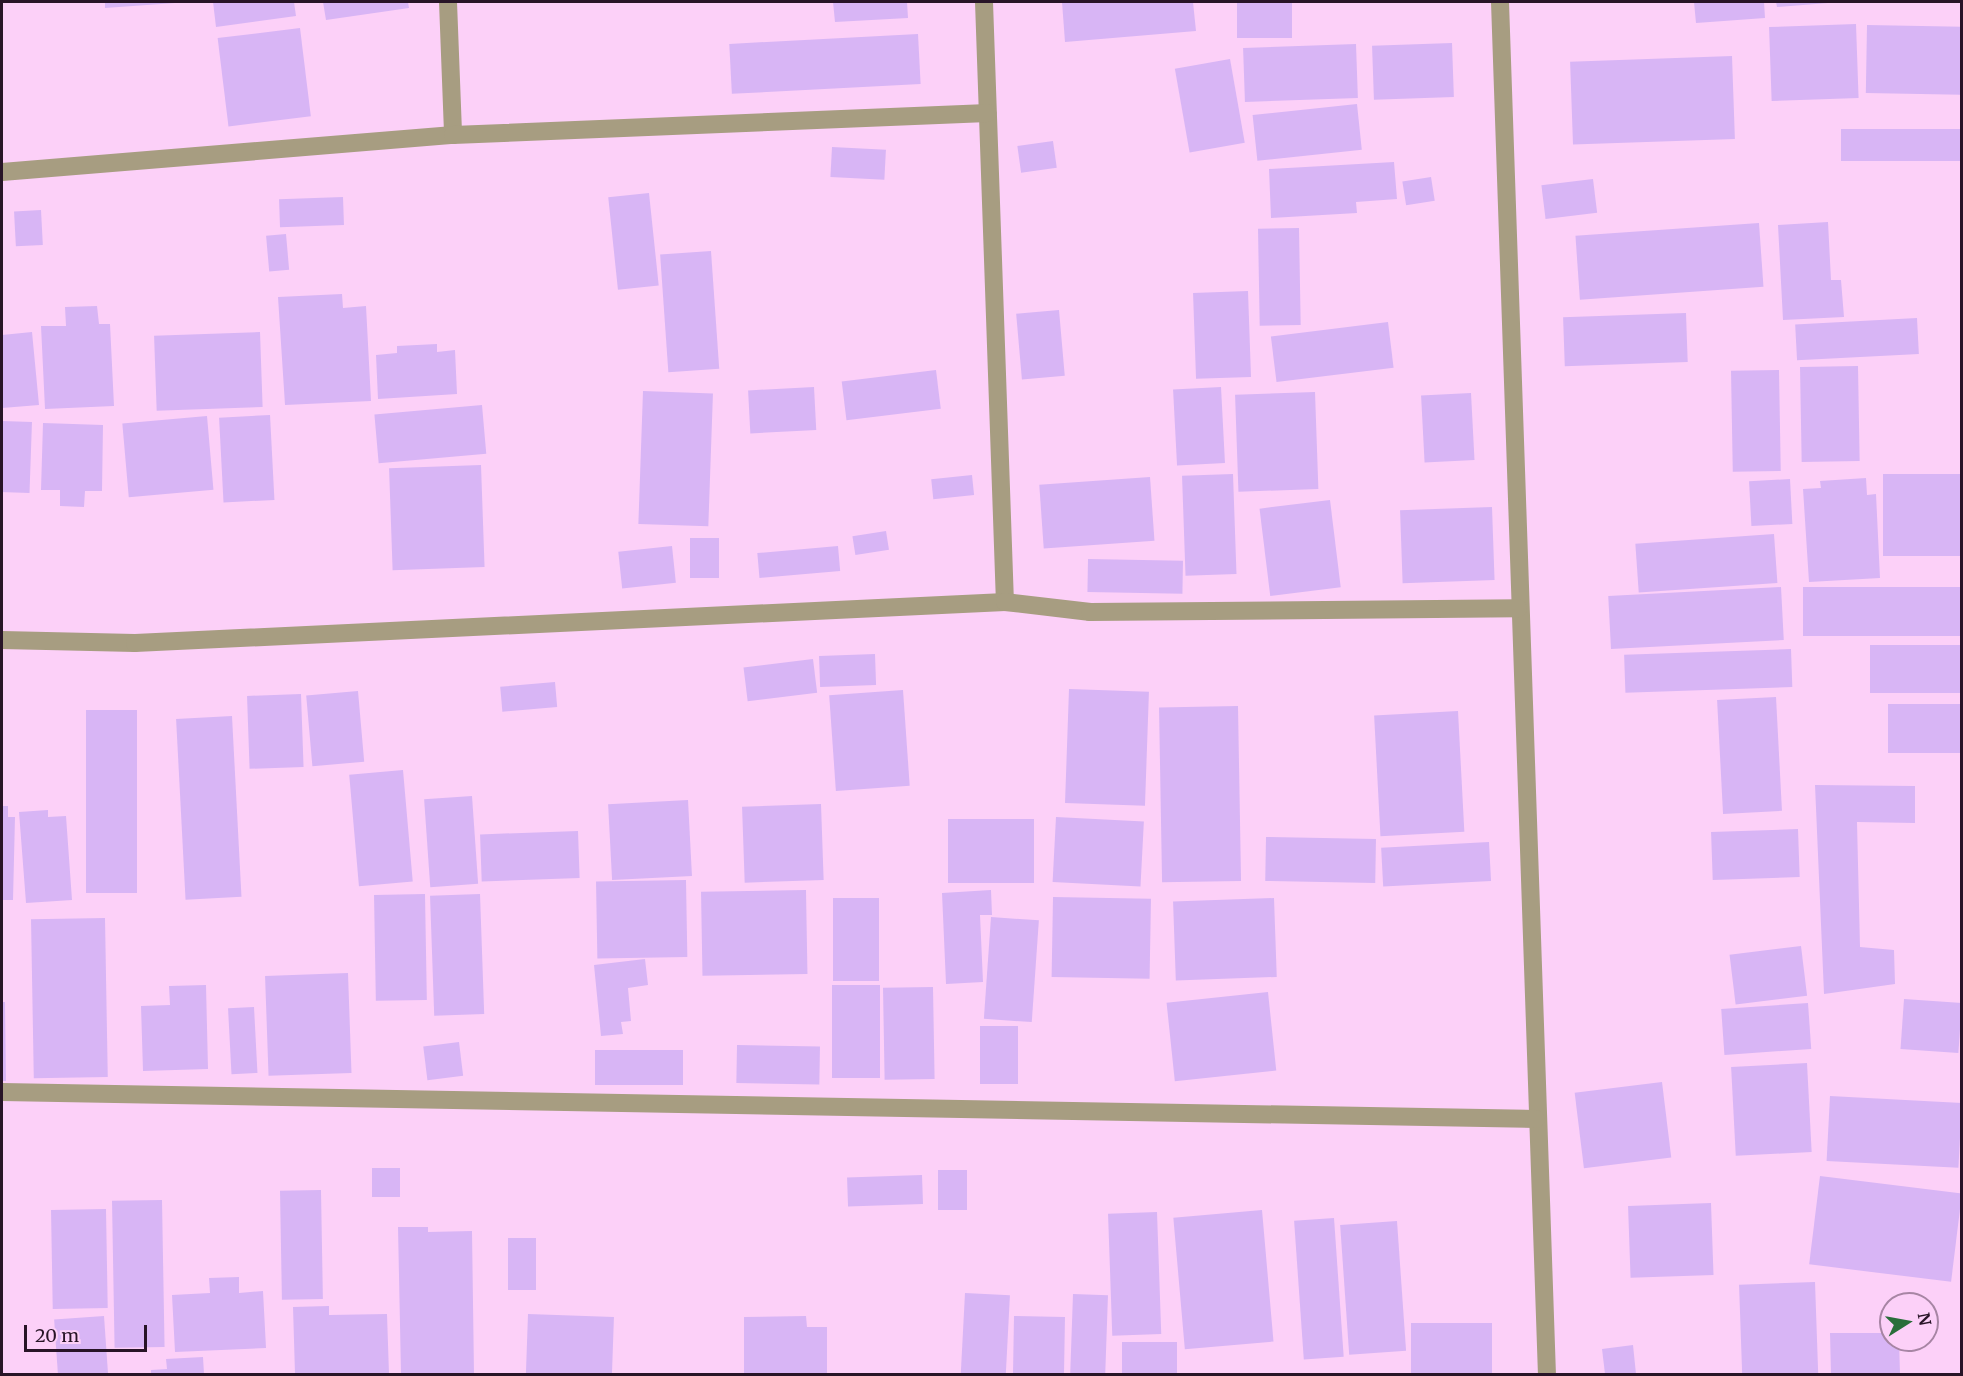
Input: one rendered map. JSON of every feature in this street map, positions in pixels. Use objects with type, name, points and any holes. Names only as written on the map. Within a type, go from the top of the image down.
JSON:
[{"type":"street","points":[[448,2],[453,135]]},
{"type":"street","points":[[984,2],[1005,602]]},
{"type":"street","points":[[1500,2],[1518,608],[1547,1374]]},
{"type":"street","points":[[2,172],[453,135],[988,114]]},
{"type":"street","points":[[2,640],[135,643],[1005,602],[1090,612],[1518,608]]},
{"type":"street","points":[[2,1092],[1536,1119]]},
{"type":"building","points":[[105,2],[174,2],[175,3],[105,8]]},
{"type":"building","points":[[213,2],[294,2],[296,16],[216,27]]},
{"type":"building","points":[[323,2],[408,2],[409,8],[326,20]]},
{"type":"building","points":[[833,2],[907,2],[908,18],[835,22]]},
{"type":"building","points":[[1062,2],[1193,2],[1196,31],[1065,42]]},
{"type":"building","points":[[1237,2],[1292,2],[1292,38],[1237,38]]},
{"type":"building","points":[[1694,2],[1764,2],[1765,18],[1696,23]]},
{"type":"building","points":[[1776,2],[1827,2],[1828,3],[1777,7]]},
{"type":"building","points":[[1856,24],[1859,98],[1772,101],[1769,27]]},
{"type":"building","points":[[1867,25],[1962,27],[1961,95],[1866,93]]},
{"type":"building","points":[[300,28],[311,116],[228,126],[218,38]]},
{"type":"building","points":[[918,34],[921,84],[732,94],[729,44]]},
{"type":"building","points":[[1452,43],[1454,97],[1374,100],[1372,46]]},
{"type":"building","points":[[1356,44],[1358,98],[1245,102],[1243,48]]},
{"type":"building","points":[[1732,56],[1735,139],[1573,145],[1570,62]]},
{"type":"building","points":[[1230,59],[1245,143],[1190,152],[1175,69]]},
{"type":"building","points":[[1357,104],[1362,150],[1257,161],[1253,115]]},
{"type":"building","points":[[1841,129],[1962,129],[1962,161],[1841,161]]},
{"type":"building","points":[[1053,141],[1057,168],[1021,173],[1017,146]]},
{"type":"building","points":[[832,147],[886,150],[884,180],[830,177]]},
{"type":"building","points":[[1394,162],[1397,199],[1356,202],[1357,213],[1271,218],[1269,169]]},
{"type":"building","points":[[1431,177],[1435,201],[1406,205],[1402,182]]},
{"type":"building","points":[[1593,179],[1597,213],[1546,219],[1541,185]]},
{"type":"building","points":[[649,193],[659,285],[618,290],[608,197]]},
{"type":"building","points":[[343,197],[344,225],[280,227],[279,199]]},
{"type":"building","points":[[41,210],[43,245],[16,246],[14,211]]},
{"type":"building","points":[[1828,222],[1831,280],[1841,280],[1844,317],[1783,320],[1778,225]]},
{"type":"building","points":[[1759,223],[1763,287],[1580,300],[1575,236]]},
{"type":"building","points":[[1299,228],[1301,325],[1260,326],[1258,229]]},
{"type":"building","points":[[286,234],[289,270],[269,272],[266,236]]},
{"type":"building","points":[[711,251],[719,369],[668,372],[660,255]]},
{"type":"building","points":[[1248,291],[1251,377],[1196,379],[1193,293]]},
{"type":"building","points":[[342,294],[343,308],[366,306],[371,401],[285,405],[278,297]]},
{"type":"building","points":[[97,306],[99,324],[110,324],[114,406],[45,409],[41,326],[66,326],[65,307]]},
{"type":"building","points":[[1059,310],[1065,376],[1022,379],[1016,314]]},
{"type":"building","points":[[1686,313],[1688,362],[1565,366],[1563,317]]},
{"type":"building","points":[[1917,318],[1919,354],[1797,360],[1795,324]]},
{"type":"building","points":[[1388,322],[1394,368],[1276,382],[1271,336]]},
{"type":"building","points":[[32,332],[39,405],[2,408],[2,335]]},
{"type":"building","points":[[260,332],[263,407],[157,411],[154,336]]},
{"type":"building","points":[[437,344],[437,352],[455,350],[457,394],[378,399],[376,355],[397,353],[397,346]]},
{"type":"building","points":[[1858,366],[1860,461],[1802,462],[1800,367]]},
{"type":"building","points":[[936,370],[941,409],[846,420],[842,382]]},
{"type":"building","points":[[1779,370],[1781,471],[1733,472],[1731,371]]},
{"type":"building","points":[[814,387],[816,430],[750,433],[748,390]]},
{"type":"building","points":[[1221,387],[1225,463],[1177,465],[1173,390]]},
{"type":"building","points":[[643,391],[713,393],[708,526],[638,524]]},
{"type":"building","points":[[1315,392],[1318,489],[1238,492],[1235,395]]},
{"type":"building","points":[[1471,393],[1475,460],[1425,463],[1421,396]]},
{"type":"building","points":[[482,405],[486,454],[379,463],[374,414]]},
{"type":"building","points":[[270,415],[274,500],[224,503],[219,418]]},
{"type":"building","points":[[207,416],[213,490],[129,497],[122,423]]},
{"type":"building","points":[[2,421],[32,422],[30,493],[2,492]]},
{"type":"building","points":[[43,423],[103,425],[102,491],[85,491],[84,507],[60,506],[60,490],[41,490]]},
{"type":"building","points":[[481,465],[485,567],[393,570],[389,468]]},
{"type":"building","points":[[1233,474],[1236,574],[1186,576],[1182,476]]},
{"type":"building","points":[[1883,474],[1962,474],[1962,556],[1883,556]]},
{"type":"building","points":[[972,475],[974,495],[933,499],[931,479]]},
{"type":"building","points":[[1150,477],[1154,541],[1044,549],[1039,485]]},
{"type":"building","points":[[1866,478],[1867,495],[1876,494],[1880,578],[1809,582],[1803,489],[1821,488],[1820,481]]},
{"type":"building","points":[[1790,479],[1792,524],[1751,526],[1749,481]]},
{"type":"building","points":[[1330,500],[1341,587],[1270,596],[1260,509]]},
{"type":"building","points":[[1492,507],[1495,580],[1403,583],[1400,510]]},
{"type":"building","points":[[886,531],[889,550],[855,555],[852,536]]},
{"type":"building","points":[[1774,534],[1777,583],[1639,593],[1635,544]]},
{"type":"building","points":[[690,538],[719,538],[719,578],[690,578]]},
{"type":"building","points":[[672,546],[676,583],[622,588],[618,552]]},
{"type":"building","points":[[838,546],[840,571],[759,578],[757,553]]},
{"type":"building","points":[[1088,559],[1183,561],[1182,594],[1087,592]]},
{"type":"building","points":[[1781,587],[1784,640],[1611,649],[1608,596]]},
{"type":"building","points":[[1803,587],[1962,587],[1962,636],[1803,636]]},
{"type":"building","points":[[1870,645],[1962,645],[1962,693],[1870,693]]},
{"type":"building","points":[[1791,649],[1792,687],[1625,693],[1624,655]]},
{"type":"building","points":[[875,654],[876,685],[820,687],[819,656]]},
{"type":"building","points":[[813,659],[817,693],[748,701],[744,668]]},
{"type":"building","points":[[555,682],[557,707],[502,712],[500,687]]},
{"type":"building","points":[[1069,689],[1149,692],[1145,806],[1065,803]]},
{"type":"building","points":[[903,690],[910,786],[836,791],[829,695]]},
{"type":"building","points":[[358,691],[364,762],[312,766],[306,696]]},
{"type":"building","points":[[301,694],[304,767],[250,769],[247,696]]},
{"type":"building","points":[[1776,697],[1782,811],[1723,814],[1717,700]]},
{"type":"building","points":[[1888,704],[1962,704],[1962,753],[1888,753]]},
{"type":"building","points":[[1238,706],[1241,881],[1162,882],[1159,707]]},
{"type":"building","points":[[86,710],[137,710],[137,893],[86,893]]},
{"type":"building","points":[[1458,711],[1464,832],[1380,836],[1374,715]]},
{"type":"building","points":[[232,716],[241,897],[186,900],[176,719]]},
{"type":"building","points":[[403,770],[413,882],[359,886],[349,775]]},
{"type":"building","points":[[1815,785],[1915,786],[1915,823],[1857,822],[1860,947],[1894,950],[1895,984],[1824,994]]},
{"type":"building","points":[[472,796],[478,884],[430,887],[424,799]]},
{"type":"building","points":[[688,800],[692,876],[612,880],[608,804]]},
{"type":"building","points":[[821,804],[824,880],[745,883],[742,807]]},
{"type":"building","points":[[2,806],[8,806],[8,817],[15,817],[13,900],[2,900]]},
{"type":"building","points":[[48,810],[48,817],[66,816],[72,900],[26,903],[19,812]]},
{"type":"building","points":[[1056,817],[1144,822],[1140,887],[1053,882]]},
{"type":"building","points":[[948,819],[1034,819],[1034,883],[948,883]]},
{"type":"building","points":[[1798,829],[1800,877],[1713,880],[1711,832]]},
{"type":"building","points":[[578,831],[580,878],[482,881],[480,834]]},
{"type":"building","points":[[1266,837],[1376,839],[1375,883],[1265,881]]},
{"type":"building","points":[[1489,842],[1491,881],[1383,887],[1381,848]]},
{"type":"building","points":[[686,880],[687,957],[597,959],[596,882]]},
{"type":"building","points":[[806,890],[807,974],[702,976],[701,892]]},
{"type":"building","points":[[991,890],[992,915],[980,915],[983,982],[946,984],[942,893]]},
{"type":"building","points":[[425,894],[427,1000],[376,1001],[374,895]]},
{"type":"building","points":[[480,894],[484,1014],[434,1016],[430,896]]},
{"type":"building","points":[[1053,897],[1151,899],[1150,979],[1052,977]]},
{"type":"building","points":[[833,898],[879,898],[879,981],[833,981]]},
{"type":"building","points":[[1274,898],[1277,977],[1176,980],[1173,902]]},
{"type":"building","points":[[991,917],[1039,920],[1032,1022],[984,1019]]},
{"type":"building","points":[[105,918],[108,1077],[34,1078],[31,919]]},
{"type":"building","points":[[1801,946],[1807,996],[1736,1004],[1730,955]]},
{"type":"building","points":[[645,959],[648,985],[628,988],[631,1021],[621,1022],[623,1034],[601,1036],[594,965]]},
{"type":"building","points":[[348,973],[351,1073],[269,1076],[265,976]]},
{"type":"building","points":[[206,985],[208,1069],[143,1071],[141,1006],[170,1005],[169,986]]},
{"type":"building","points":[[832,985],[880,985],[880,1078],[832,1078]]},
{"type":"building","points":[[933,987],[935,1079],[885,1080],[883,988]]},
{"type":"building","points":[[1268,992],[1276,1071],[1175,1081],[1167,1003]]},
{"type":"building","points":[[1904,999],[1962,1003],[1958,1053],[1901,1049]]},
{"type":"building","points":[[2,1002],[5,1002],[6,1081],[2,1081]]},
{"type":"building","points":[[1808,1003],[1811,1049],[1724,1055],[1721,1009]]},
{"type":"building","points":[[254,1007],[257,1073],[231,1074],[228,1008]]},
{"type":"building","points":[[980,1026],[1018,1026],[1018,1084],[980,1084]]},
{"type":"building","points":[[459,1042],[463,1076],[427,1080],[423,1046]]},
{"type":"building","points":[[737,1045],[820,1046],[819,1084],[736,1083]]},
{"type":"building","points":[[595,1050],[683,1050],[683,1085],[595,1085]]},
{"type":"building","points":[[1807,1063],[1812,1152],[1736,1156],[1731,1067]]},
{"type":"building","points":[[1662,1082],[1671,1157],[1584,1168],[1575,1093]]},
{"type":"building","points":[[1830,1096],[1962,1103],[1958,1168],[1827,1161]]},
{"type":"building","points":[[372,1168],[400,1168],[400,1197],[372,1197]]},
{"type":"building","points":[[938,1170],[967,1170],[967,1210],[938,1210]]},
{"type":"building","points":[[922,1175],[923,1204],[848,1207],[847,1178]]},
{"type":"building","points":[[1820,1176],[1962,1193],[1951,1282],[1809,1264]]},
{"type":"building","points":[[321,1190],[323,1299],[282,1300],[280,1191]]},
{"type":"building","points":[[162,1200],[165,1347],[115,1348],[112,1201]]},
{"type":"building","points":[[1711,1203],[1714,1275],[1631,1278],[1628,1206]]},
{"type":"building","points":[[106,1209],[108,1308],[53,1309],[51,1210]]},
{"type":"building","points":[[1262,1210],[1274,1341],[1185,1349],[1173,1218]]},
{"type":"building","points":[[1157,1212],[1161,1334],[1112,1336],[1108,1214]]},
{"type":"building","points":[[1334,1218],[1344,1357],[1304,1359],[1294,1221]]},
{"type":"building","points":[[1397,1221],[1406,1351],[1349,1355],[1340,1225]]},
{"type":"building","points":[[398,1227],[428,1227],[428,1232],[472,1231],[474,1374],[401,1374]]},
{"type":"building","points":[[508,1238],[536,1238],[536,1290],[508,1290]]},
{"type":"building","points":[[239,1277],[239,1293],[263,1291],[266,1348],[175,1352],[172,1295],[210,1293],[209,1278]]},
{"type":"building","points":[[1815,1282],[1818,1374],[1742,1374],[1739,1285]]},
{"type":"building","points":[[965,1293],[1010,1295],[1006,1374],[961,1374]]},
{"type":"building","points":[[1073,1294],[1108,1295],[1105,1374],[1070,1374]]},
{"type":"building","points":[[329,1306],[329,1315],[387,1314],[389,1374],[295,1374],[293,1307]]},
{"type":"building","points":[[528,1314],[614,1317],[612,1374],[526,1374]]},
{"type":"building","points":[[104,1316],[108,1374],[58,1374],[54,1319]]},
{"type":"building","points":[[806,1316],[807,1327],[827,1327],[827,1374],[744,1374],[744,1317]]},
{"type":"building","points":[[1014,1316],[1065,1317],[1064,1374],[1013,1374]]},
{"type":"building","points":[[1411,1323],[1492,1323],[1492,1374],[1411,1374]]},
{"type":"building","points":[[1830,1333],[1879,1333],[1879,1352],[1899,1352],[1900,1374],[1831,1374]]},
{"type":"building","points":[[1122,1342],[1177,1342],[1177,1374],[1122,1374]]},
{"type":"building","points":[[1633,1345],[1636,1374],[1605,1374],[1602,1349]]},
{"type":"building","points":[[203,1357],[204,1374],[151,1374],[151,1370],[167,1369],[166,1359]]}]
